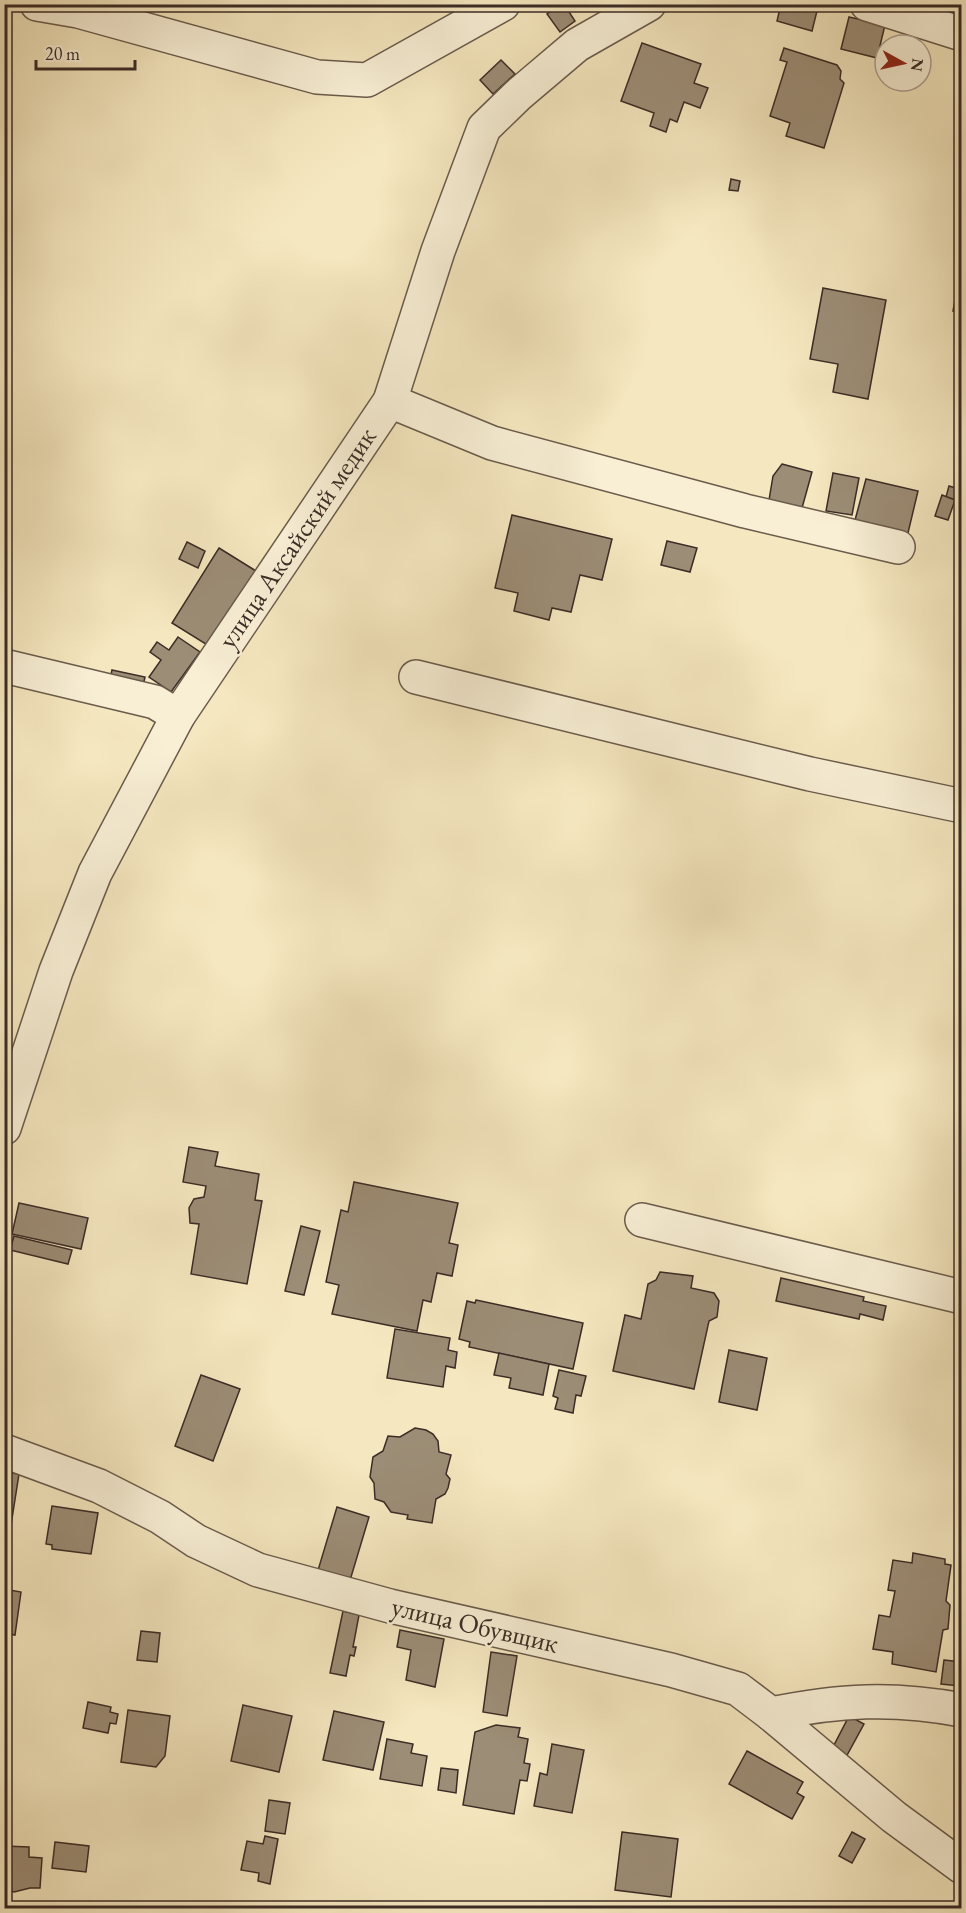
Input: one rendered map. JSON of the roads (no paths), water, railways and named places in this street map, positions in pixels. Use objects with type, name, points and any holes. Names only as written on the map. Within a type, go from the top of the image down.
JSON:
[{"type":"street","points":[[37,4],[78,11],[317,77],[367,80],[503,4]]},
{"type":"street","points":[[867,4],[962,34]]},
{"type":"street","name":"улица Аксайский медик","points":[[4,1128],[56,971],[95,873],[178,716],[260,590],[390,401],[438,251],[484,128],[526,88],[577,45],[635,8]]},
{"type":"street","points":[[390,401],[492,444],[745,511],[898,547]]},
{"type":"street","points":[[4,666],[155,702],[178,716]]},
{"type":"street","points":[[416,677],[810,774],[962,806]]},
{"type":"street","points":[[642,1220],[962,1297]]},
{"type":"street","name":"улица Обувщик","points":[[4,1451],[99,1486],[160,1517],[196,1541],[258,1570],[390,1606],[671,1670],[738,1689],[894,1817],[962,1867]]},
{"type":"street","points":[[771,1714],[826,1703],[872,1701],[933,1704],[962,1710]]}]
